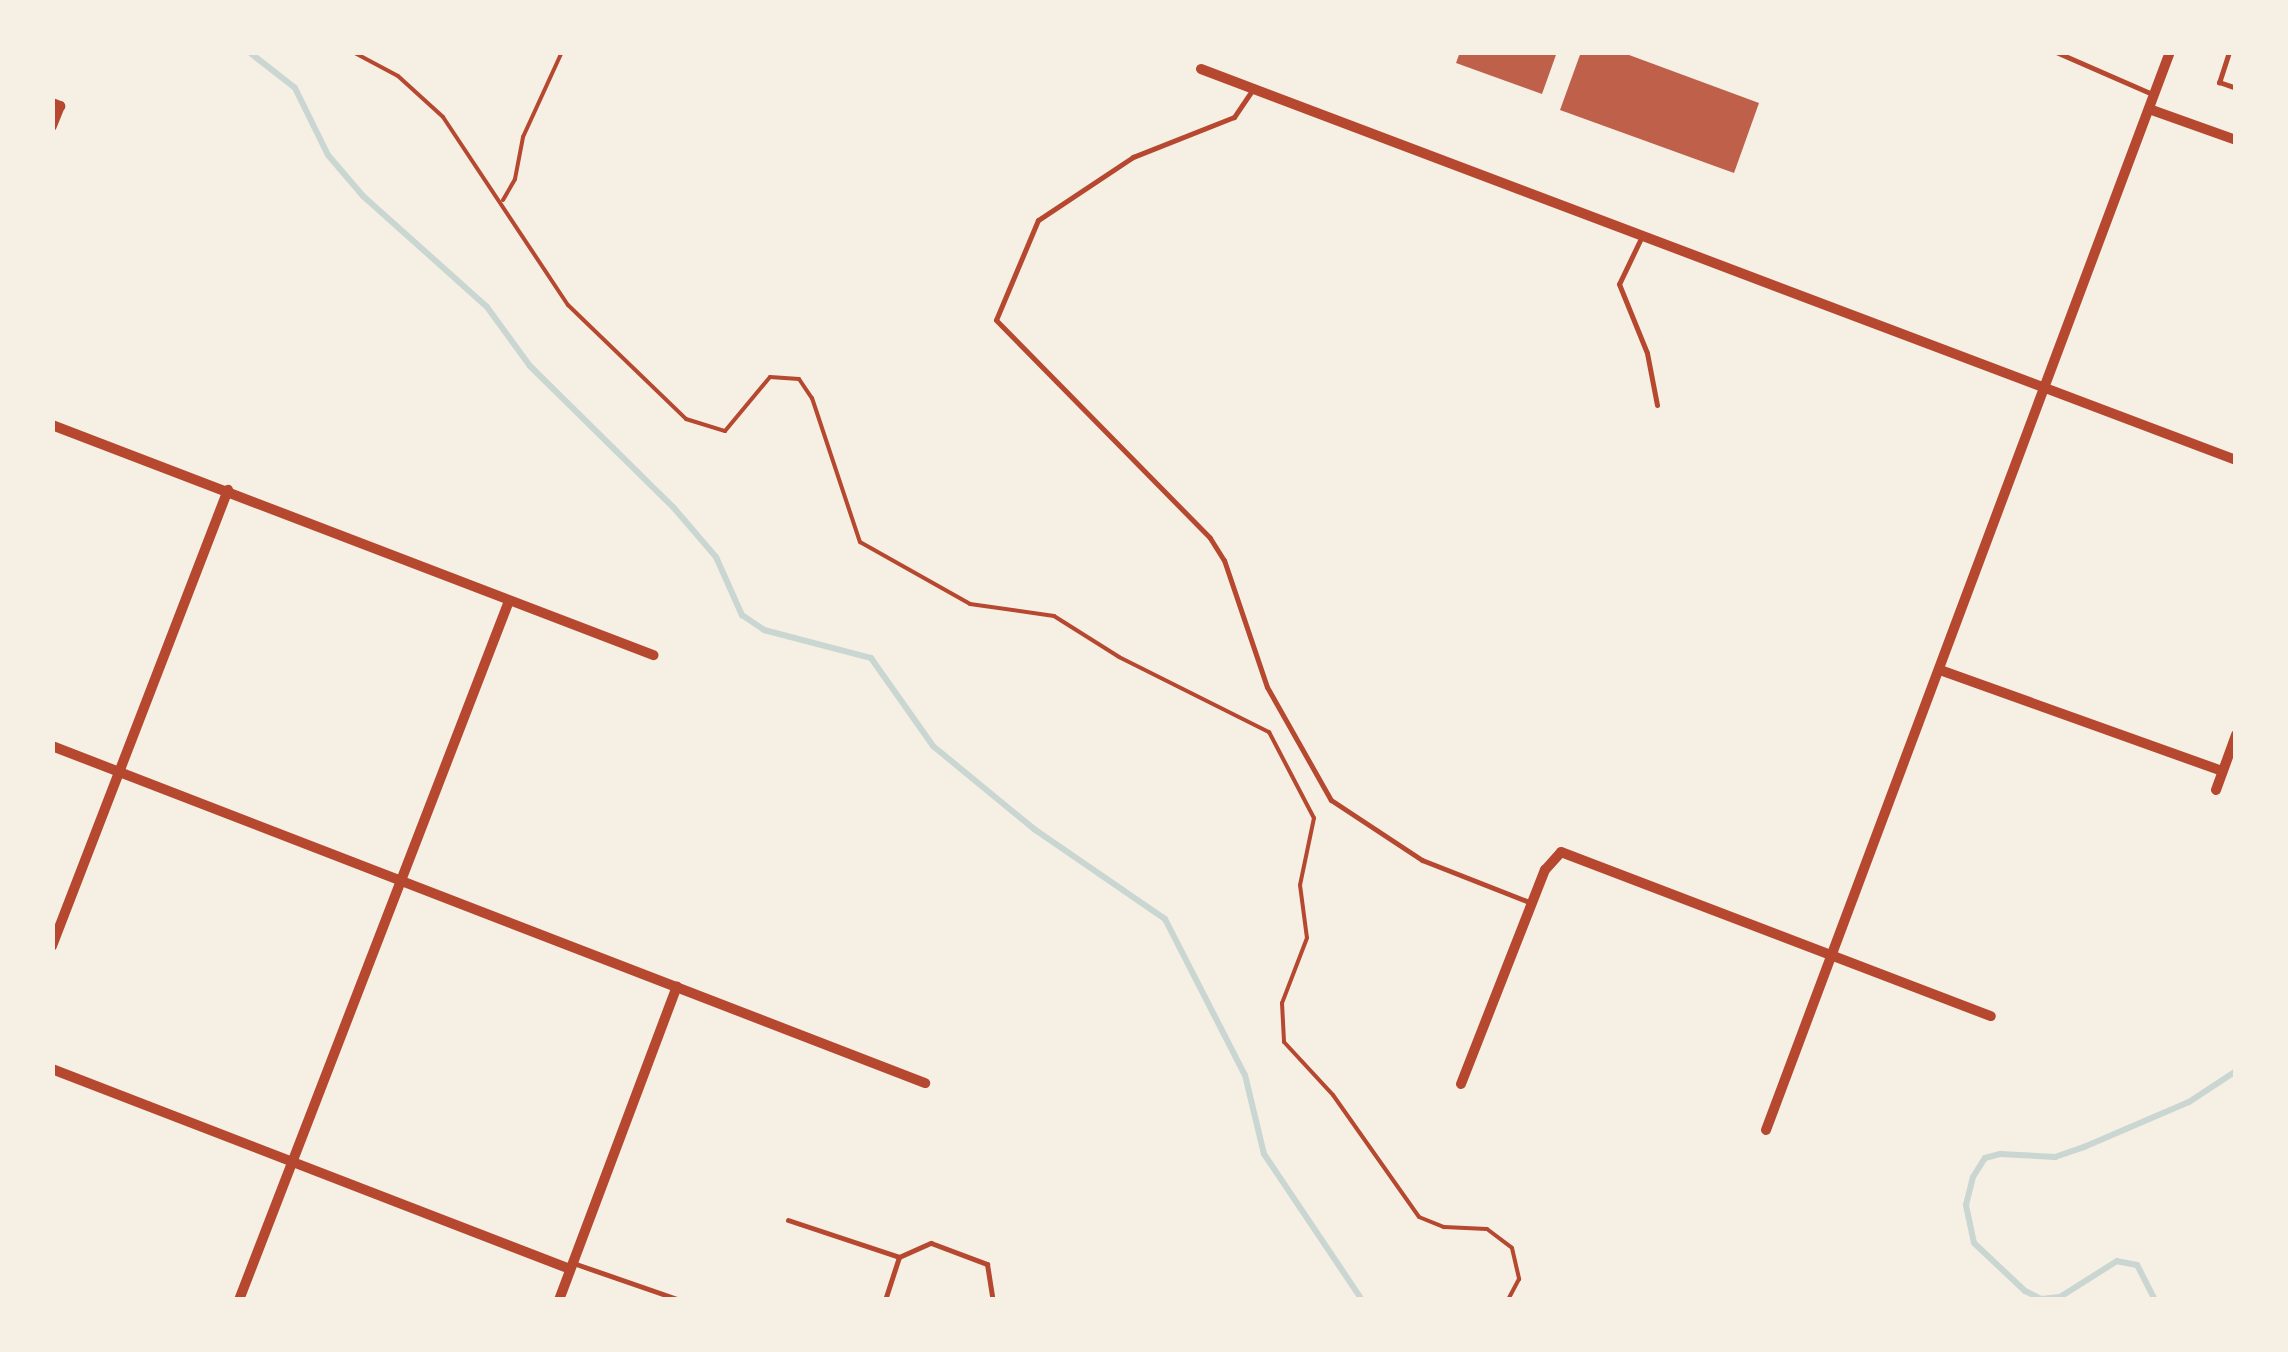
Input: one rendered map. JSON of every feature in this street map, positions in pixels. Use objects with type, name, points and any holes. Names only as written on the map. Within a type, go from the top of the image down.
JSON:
[{"type":"street","points":[[1766,1130],[2047,389],[2170,52]]},
{"type":"street","points":[[1201,69],[2236,460]]},
{"type":"street","points":[[52,126],[56,104]]},
{"type":"street","points":[[2149,108],[2236,140]]},
{"type":"street","points":[[52,425],[652,655]]},
{"type":"street","points":[[52,946],[228,490]]},
{"type":"street","points":[[239,1300],[510,600]]},
{"type":"street","points":[[1940,670],[2222,771]]},
{"type":"street","points":[[2216,790],[2236,735]]},
{"type":"street","points":[[52,746],[925,1083]]},
{"type":"street","points":[[1461,1084],[1545,870],[1562,852],[1832,952],[1991,1016]]},
{"type":"street","points":[[559,1300],[677,986]]},
{"type":"street","points":[[52,1069],[572,1266]]},
{"type":"lane","points":[[2056,52],[2154,95]]},
{"type":"lane","points":[[2230,52],[2219,82],[2236,88]]},
{"type":"lane","points":[[1253,89],[1234,117],[1132,157],[1038,220],[996,320],[1210,538],[1224,560],[1268,687],[1331,800],[1422,860],[1532,904]]},
{"type":"lane","points":[[1642,236],[1620,284],[1647,353],[1658,405]]},
{"type":"lane","points":[[788,1220],[900,1257],[930,1243],[987,1264],[993,1300]]},
{"type":"lane","points":[[885,1300],[900,1257]]},
{"type":"lane","points":[[572,1266],[680,1300]]},
{"type":"path","points":[[353,52],[421,94],[503,202],[568,305],[686,419],[725,431],[770,377],[799,380],[812,398],[854,529],[870,548],[970,604],[1054,616],[1119,656],[1269,732],[1314,818],[1300,885],[1307,938],[1282,1003],[1284,1042],[1333,1095],[1419,1217],[1444,1227],[1487,1229],[1505,1240],[1519,1270],[1508,1300]]},
{"type":"path","points":[[503,202],[515,179],[523,136],[562,52]]},
{"type":"building","points":[[1460,52],[1557,52],[1542,94],[1456,63]]},
{"type":"building","points":[[1581,52],[1621,52],[1759,103],[1734,173],[1560,110]]},
{"type":"waterway","points":[[249,52],[295,88],[328,155],[363,196],[487,307],[530,366],[674,508],[716,557],[742,615],[764,630],[871,658],[933,746],[1034,829],[1165,919],[1245,1075],[1264,1154],[1362,1300]]},
{"type":"waterway","points":[[2155,1300],[2137,1265],[2117,1261],[2060,1297],[2041,1299],[2025,1291],[1974,1243],[1966,1205],[1973,1177],[1985,1158],[2000,1154],[2055,1157],[2084,1147],[2189,1102],[2236,1071]]}]
